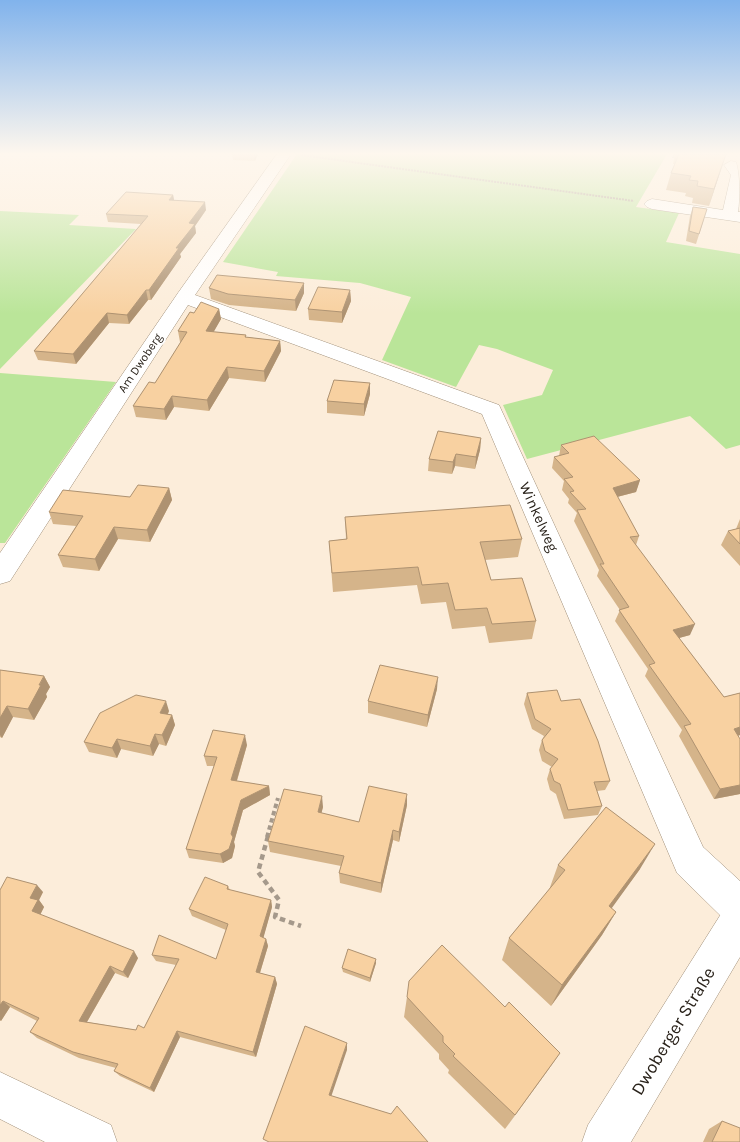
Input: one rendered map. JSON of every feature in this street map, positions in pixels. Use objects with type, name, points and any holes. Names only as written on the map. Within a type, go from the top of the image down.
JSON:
[{"type":"street","name":"Am Dwoberg","points":[[0,574],[184,298],[247,207]]},
{"type":"street","points":[[675,207],[734,216]]},
{"type":"street","name":"Winkelweg","points":[[184,298],[491,410],[690,860],[740,908]]},
{"type":"street","name":"Dwoberger Straße","points":[[605,1142],[740,920]]},
{"type":"street","points":[[0,1095],[94,1142]]},
{"type":"path","points":[[278,798],[258,872],[279,900],[275,917],[301,926]]},
{"type":"green space","points":[[260,207],[638,207],[679,213],[666,242],[740,254],[740,445],[726,449],[690,416],[527,459],[503,405],[542,395],[553,370],[497,349],[479,345],[456,387],[382,360],[411,297],[360,283],[276,276],[278,272],[223,262]]},
{"type":"green space","points":[[0,211],[79,215],[69,225],[136,229],[0,369]]},
{"type":"green space","points":[[0,373],[116,382],[5,543],[0,543]]},
{"type":"building","points":[[112,207],[201,207],[189,223],[195,224],[176,248],[179,248],[149,290],[146,290],[127,315],[107,313],[73,354],[34,351],[148,216],[106,214]]},
{"type":"building","points":[[693,207],[707,209],[699,234],[689,231]]},
{"type":"building","points":[[217,275],[304,283],[295,300],[228,294],[209,288]]},
{"type":"building","points":[[318,287],[350,290],[342,312],[308,309]]},
{"type":"building","points":[[201,302],[219,309],[206,331],[280,341],[264,371],[227,367],[207,400],[172,396],[164,409],[133,406],[149,382],[155,383],[187,332],[178,331],[190,312],[194,313]]},
{"type":"building","points":[[334,380],[370,383],[364,404],[327,401]]},
{"type":"building","points":[[438,431],[481,438],[476,457],[456,454],[453,462],[429,459]]},
{"type":"building","points":[[594,436],[640,480],[613,488],[639,536],[630,537],[695,624],[673,630],[724,697],[740,693],[740,727],[734,729],[740,739],[740,785],[720,789],[684,726],[691,724],[649,665],[655,663],[619,610],[629,607],[600,564],[604,564],[577,510],[586,509],[570,492],[574,491],[564,479],[573,477],[554,457],[569,453],[561,445]]},
{"type":"building","points":[[138,485],[169,488],[147,530],[114,527],[95,559],[58,555],[83,516],[49,512],[63,490],[130,497]]},
{"type":"building","points":[[510,505],[522,539],[480,542],[491,580],[522,578],[536,621],[492,624],[487,608],[455,610],[448,583],[422,585],[418,567],[332,573],[329,541],[347,539],[345,517]]},
{"type":"building","points":[[740,528],[740,544],[728,531]]},
{"type":"building","points":[[380,665],[438,677],[428,715],[368,701]]},
{"type":"building","points":[[0,670],[44,676],[28,709],[7,706],[0,718]]},
{"type":"building","points":[[557,690],[561,701],[580,699],[598,741],[610,781],[594,782],[602,806],[568,810],[560,784],[554,781],[550,769],[558,759],[545,751],[542,740],[551,729],[535,719],[527,693]]},
{"type":"building","points":[[136,695],[166,701],[160,713],[172,715],[162,735],[155,734],[150,746],[117,739],[112,748],[84,742],[100,713]]},
{"type":"building","points":[[213,730],[245,735],[231,780],[269,786],[241,800],[231,834],[233,837],[229,849],[220,854],[186,849],[217,757],[204,756]]},
{"type":"building","points":[[369,786],[407,794],[399,832],[393,830],[381,883],[339,873],[344,856],[268,841],[284,789],[322,796],[318,812],[359,822]]},
{"type":"building","points":[[606,807],[655,844],[609,906],[616,912],[562,985],[509,938],[565,870],[558,865]]},
{"type":"building","points":[[7,877],[37,885],[30,898],[38,900],[32,911],[134,951],[123,972],[110,966],[79,1021],[136,1030],[138,1025],[144,1028],[179,959],[152,955],[159,935],[216,959],[228,924],[189,909],[205,877],[228,886],[227,889],[271,900],[260,936],[266,939],[256,972],[275,977],[253,1052],[177,1031],[150,1088],[114,1071],[118,1064],[73,1052],[30,1032],[39,1018],[3,1001],[0,1005],[0,890]]},
{"type":"building","points":[[442,945],[505,1007],[509,1002],[560,1053],[515,1115],[453,1056],[455,1054],[443,1042],[443,1036],[407,997],[409,981]]},
{"type":"building","points":[[348,949],[376,959],[370,978],[342,968]]},
{"type":"building","points":[[305,1026],[347,1043],[329,1095],[391,1114],[397,1106],[428,1142],[269,1142],[263,1139]]},
{"type":"building","points":[[722,1121],[740,1128],[740,1142],[712,1142]]}]
